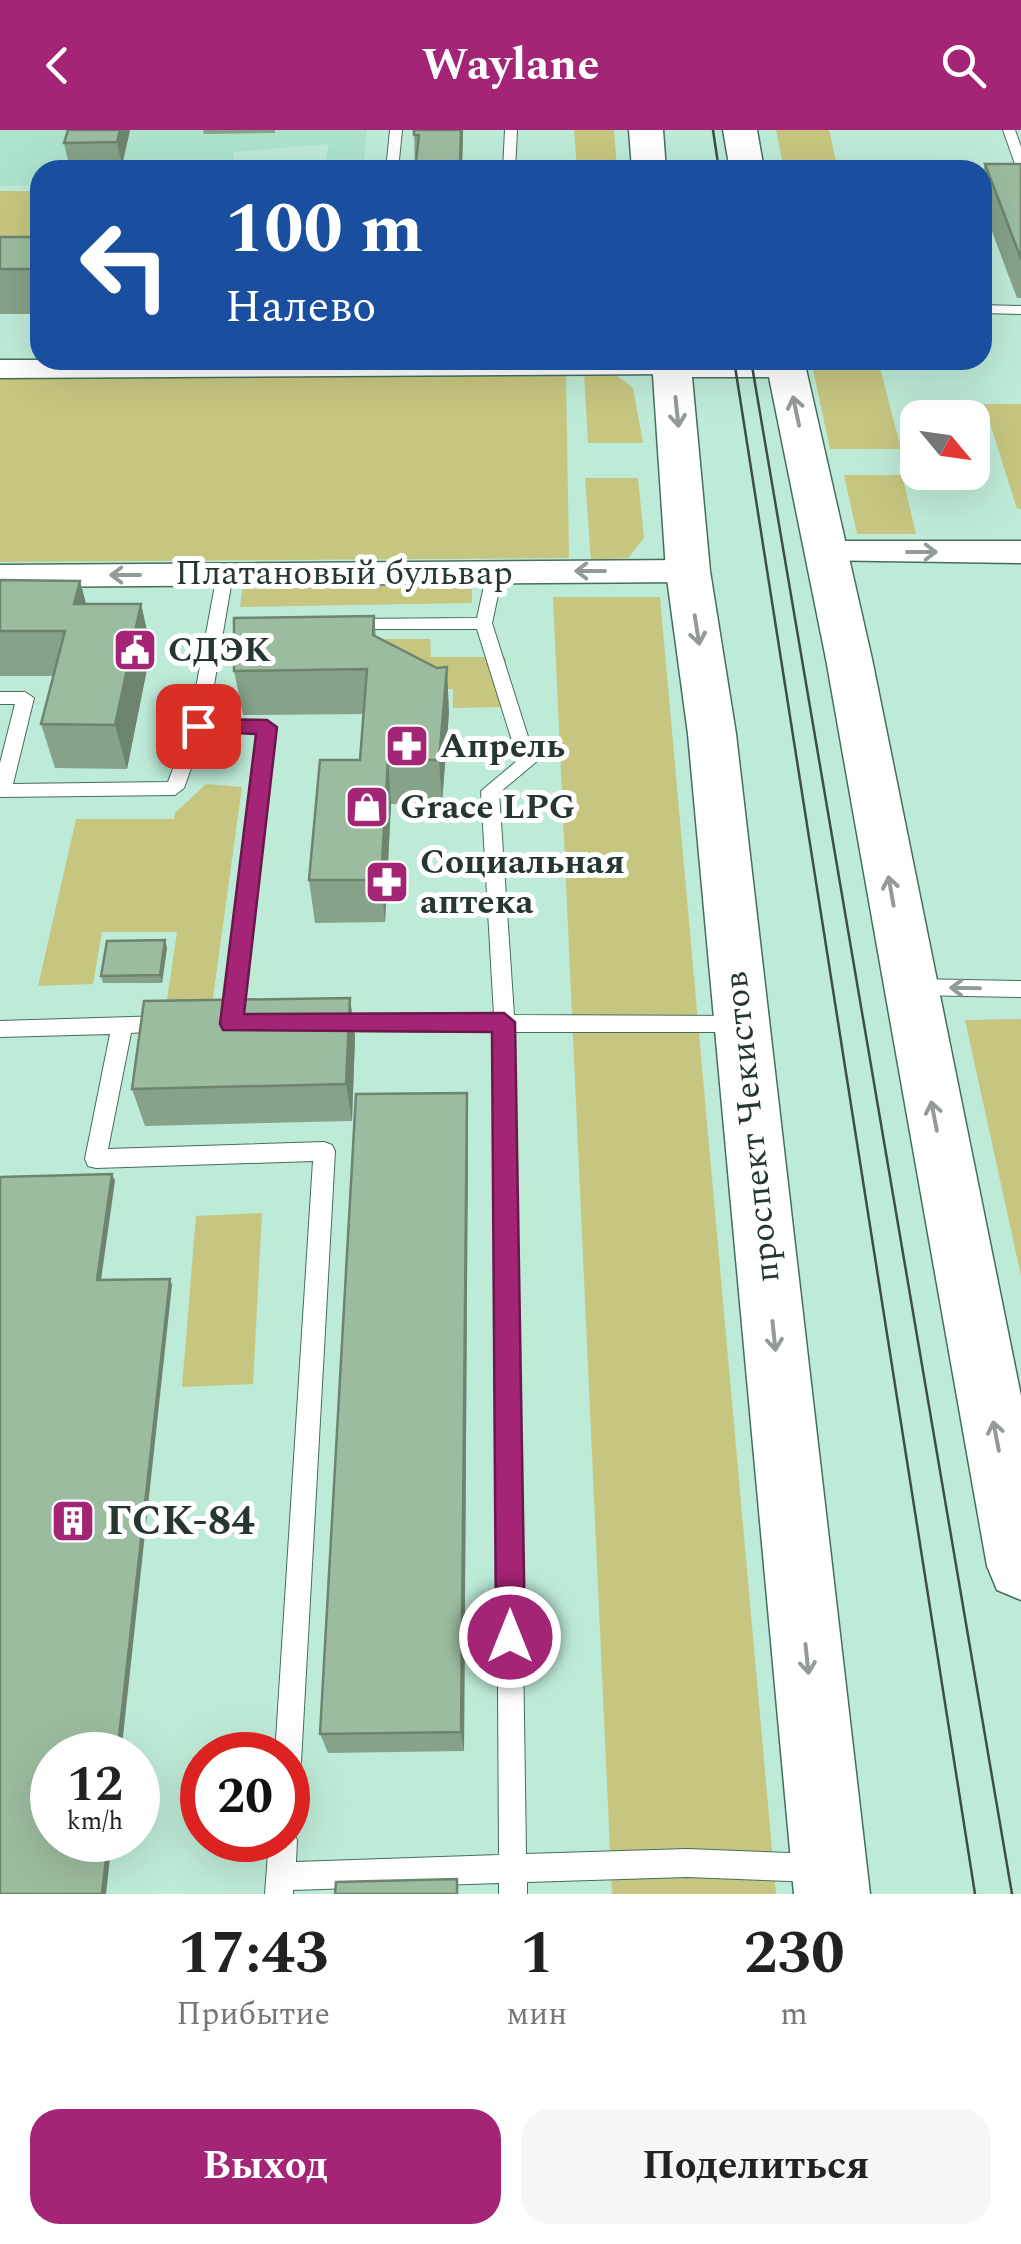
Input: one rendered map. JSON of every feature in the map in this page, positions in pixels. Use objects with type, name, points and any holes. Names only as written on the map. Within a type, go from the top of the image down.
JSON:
[{"type":"main road","points":[[646,130],[648,160]]},
{"type":"main road","points":[[740,130],[745,160]]},
{"type":"main road","name":"проспект Чекистов","points":[[673,370],[688,570],[712,734],[830,1881]]},
{"type":"main road","points":[[788,370],[849,659],[1021,1566]]},
{"type":"street","points":[[0,369],[30,368]]},
{"type":"street","points":[[824,552],[1021,552]]},
{"type":"street","name":"Платановый бульвар","points":[[0,576],[688,570]]},
{"type":"lane","points":[[393,160],[396,130]]},
{"type":"lane","points":[[509,160],[510,130]]},
{"type":"lane","points":[[1009,130],[1021,164]]},
{"type":"lane","points":[[992,309],[1021,310]]},
{"type":"lane","points":[[495,572],[484,624],[527,762],[490,792],[504,1022],[513,1881]]},
{"type":"lane","points":[[0,698],[25,698],[2,791],[175,788],[198,726],[226,624],[225,574]]},
{"type":"lane","points":[[331,624],[484,624]]},
{"type":"lane","points":[[0,1029],[222,1024],[267,727],[198,726]]},
{"type":"lane","points":[[909,987],[1021,989]]},
{"type":"lane","points":[[309,1023],[741,1024]]},
{"type":"lane","points":[[122,1025],[96,1159],[324,1151],[290,1732]]},
{"type":"lane","points":[[280,1885],[513,1881],[687,1863],[830,1881]]},
{"type":"shaded area","points":[[0,130],[367,130],[364,160],[326,160],[329,144],[234,152],[234,160],[30,160],[30,185],[0,186]]},
{"type":"shaded area","points":[[574,130],[614,130],[616,160],[576,160]]},
{"type":"shaded area","points":[[776,130],[829,130],[836,160],[782,160]]},
{"type":"shaded area","points":[[0,191],[30,191],[30,252],[0,252]]},
{"type":"shaded area","points":[[813,370],[881,370],[900,449],[830,449]]},
{"type":"shaded area","points":[[566,373],[569,558],[0,562],[0,376]]},
{"type":"shaded area","points":[[584,374],[616,375],[633,388],[643,443],[588,443]]},
{"type":"shaded area","points":[[990,404],[1021,404],[1021,509],[1017,509],[990,423]]},
{"type":"shaded area","points":[[844,475],[900,475],[900,490],[906,490],[916,534],[857,534]]},
{"type":"shaded area","points":[[585,478],[638,478],[644,538],[628,558],[591,560]]},
{"type":"shaded area","points":[[472,584],[472,603],[240,607],[242,589]]},
{"type":"shaded area","points":[[553,597],[660,597],[776,1894],[612,1894]]},
{"type":"shaded area","points":[[381,639],[430,639],[431,657],[506,657],[507,707],[453,708],[453,689],[412,690],[380,661]]},
{"type":"shaded area","points":[[206,784],[242,787],[212,1005],[166,1006],[177,932],[102,932],[93,984],[38,986],[76,819],[174,819],[175,813]]},
{"type":"shaded area","points":[[1021,1019],[1021,1276],[965,1020]]},
{"type":"shaded area","points":[[262,1213],[253,1384],[182,1387],[196,1216]]},
{"type":"building","points":[[68,130],[120,130],[117,142],[64,143]]},
{"type":"building","points":[[414,130],[461,130],[460,160],[416,160],[419,135],[414,135]]},
{"type":"building","points":[[992,164],[1021,164],[1021,259],[992,182]]},
{"type":"building","points":[[0,237],[30,237],[30,269],[0,269]]},
{"type":"building","points":[[0,580],[80,581],[74,604],[141,604],[115,725],[41,724],[65,631],[0,631]]},
{"type":"building","points":[[374,616],[373,635],[437,668],[447,667],[439,760],[388,760],[381,880],[309,880],[320,760],[360,760],[367,669],[234,671],[234,618]]},
{"type":"building","points":[[165,940],[160,975],[101,976],[107,941]]},
{"type":"building","points":[[350,998],[346,1084],[132,1089],[144,1001]]},
{"type":"building","points":[[467,1093],[461,1732],[320,1734],[356,1094]]},
{"type":"building","name":"ГСК-84","points":[[112,1174],[97,1280],[170,1279],[120,1732],[30,1732],[30,1862],[106,1862],[102,1894],[0,1894],[0,1177]]},
{"type":"building","points":[[457,1879],[457,1894],[335,1894],[336,1882]]},
{"type":"tram line","points":[[713,130],[718,160]]},
{"type":"tram line","points":[[736,370],[975,1894]]},
{"type":"tram line","points":[[753,370],[1012,1894]]},
{"type":"place","name":"СДЭК","points":[[135,650]]},
{"type":"place","name":"Апрель","points":[[407,746]]},
{"type":"place","name":"Grace LPG","points":[[367,807]]},
{"type":"place","name":"Социальная аптека","points":[[387,882]]},
{"type":"place","name":"ГСК-84","points":[[73,1521]]},
{"type":"route","points":[[198,726],[267,727],[231,1024],[504,1022],[510,1637]]}]
